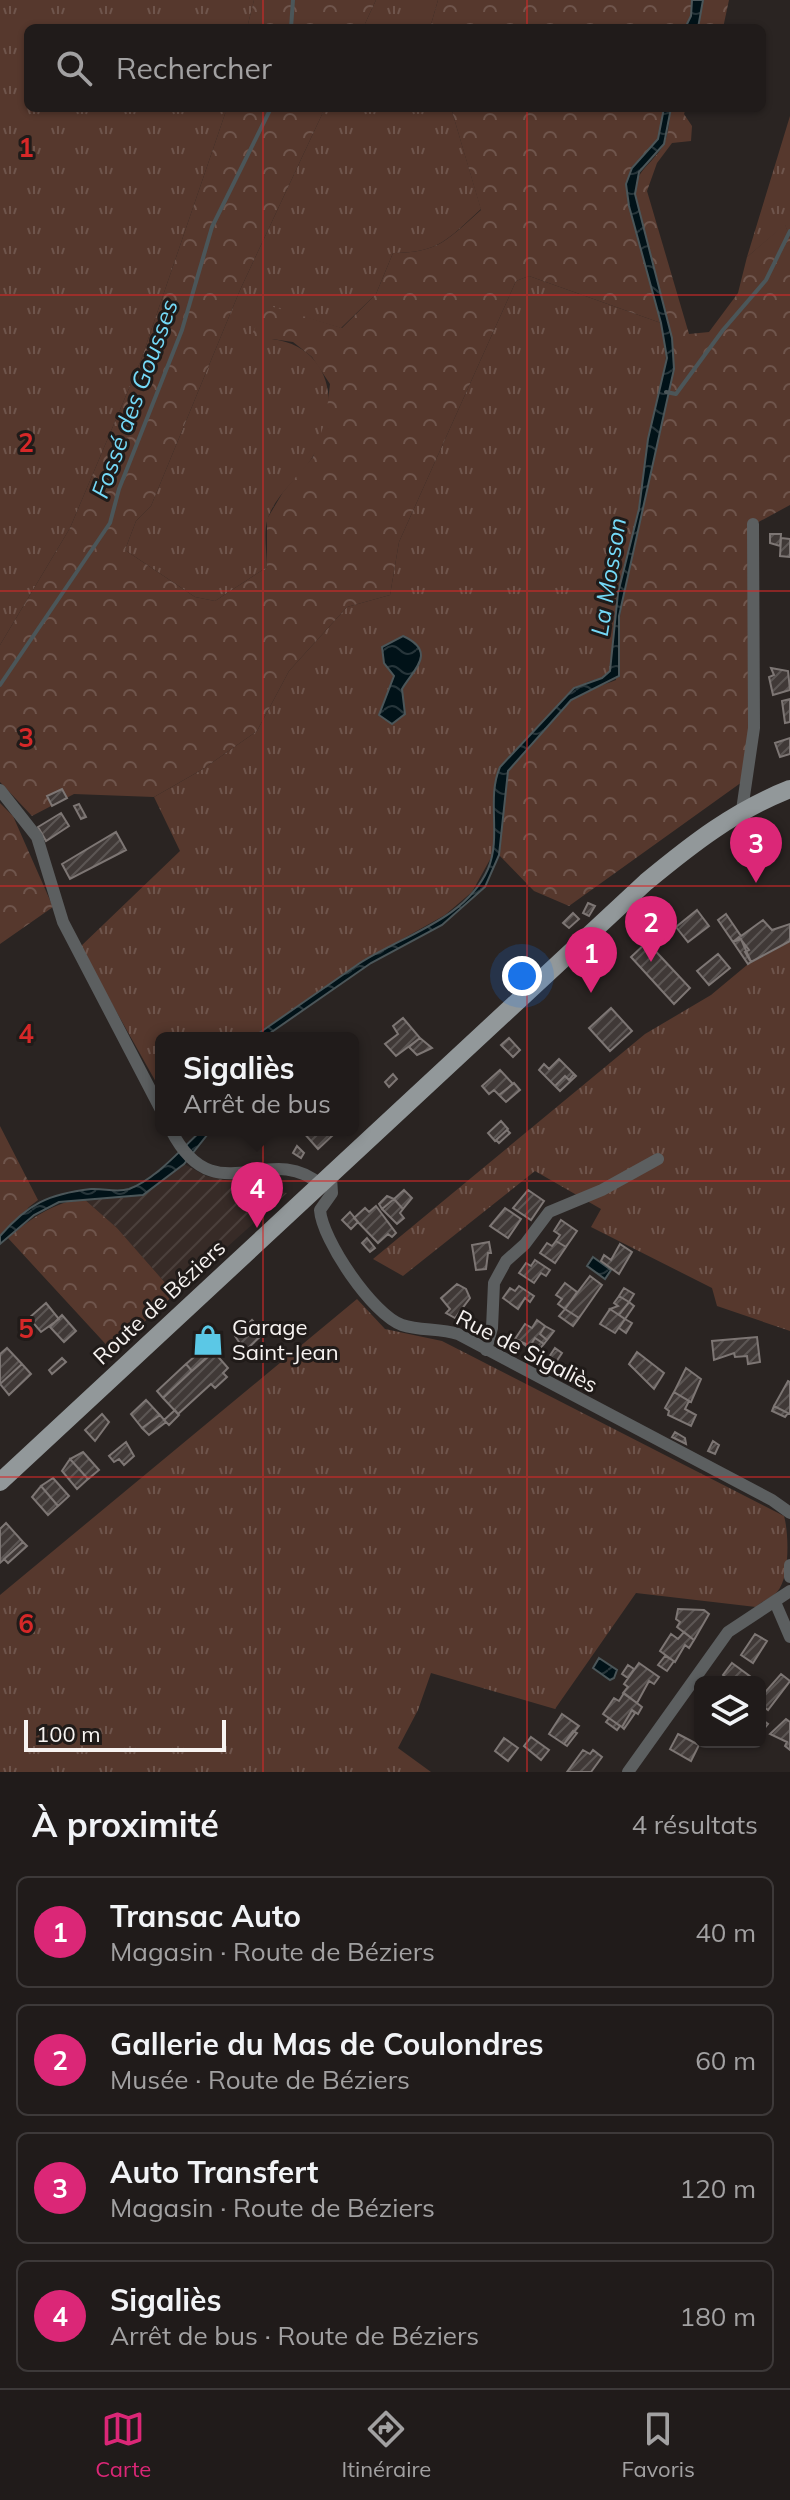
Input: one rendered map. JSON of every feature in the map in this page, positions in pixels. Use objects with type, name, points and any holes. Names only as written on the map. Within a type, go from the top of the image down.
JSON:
[{"type":"main road","name":"Route de Béziers","points":[[0,1482],[646,882],[705,833],[742,810],[790,789]]},
{"type":"street","points":[[742,810],[754,728],[753,524]]},
{"type":"street","points":[[0,790],[21,812],[37,837],[63,922],[155,1098]]},
{"type":"street","points":[[174,1136],[191,1160],[220,1174],[294,1170],[326,1181]]},
{"type":"street","points":[[486,1350],[491,1337],[494,1283],[506,1261],[525,1244],[549,1212],[602,1190],[658,1159]]},
{"type":"street","name":"Rue de Sigaliès","points":[[326,1181],[332,1193],[320,1210],[325,1232],[352,1274],[383,1312],[402,1325],[458,1334],[772,1500],[790,1513]]},
{"type":"street","points":[[790,1565],[790,1577]]},
{"type":"street","points":[[628,1772],[728,1632],[790,1591]]},
{"type":"street","points":[[775,1602],[790,1637]]},
{"type":"shaded area","points":[[184,1164],[206,1176],[287,1193],[175,1294],[117,1228],[83,1198],[124,1198]]},
{"type":"green space","points":[[0,0],[254,0],[248,24],[24,24],[24,112],[226,112],[141,360],[70,528],[0,645]]},
{"type":"green space","points":[[254,0],[376,0],[365,24],[248,24]]},
{"type":"green space","points":[[376,0],[438,0],[431,24],[365,24]]},
{"type":"green space","points":[[438,0],[692,0],[687,24],[431,24]]},
{"type":"green space","points":[[703,0],[729,0],[724,24],[699,24]]},
{"type":"green space","points":[[226,112],[323,112],[240,290],[151,506],[136,521],[125,550],[195,597],[215,601],[267,567],[267,519],[283,492],[313,457],[326,418],[330,384],[312,357],[293,342],[272,339],[256,348],[252,334],[267,305],[342,328],[376,294],[393,253],[432,247],[451,236],[481,210],[452,112],[663,112],[658,139],[632,168],[626,184],[629,206],[661,323],[529,276],[516,281],[399,542],[390,595],[347,607],[289,671],[257,731],[203,769],[154,797],[74,794],[32,816],[0,782],[0,645],[70,528],[141,360]]},
{"type":"green space","points":[[323,112],[452,112],[481,209],[460,229],[432,247],[393,253],[376,294],[341,328],[267,306],[272,339],[293,344],[309,354],[320,368],[329,402],[327,421],[312,458],[276,501],[268,518],[265,536],[267,567],[215,601],[195,597],[125,550],[136,521],[151,506],[240,290]]},
{"type":"green space","points":[[670,112],[685,112],[692,126],[691,141],[672,143],[657,163],[647,191],[689,334],[709,332],[738,293],[747,257],[785,224],[790,238],[790,505],[753,525],[750,727],[742,782],[569,906],[534,891],[499,855],[505,781],[524,748],[556,714],[580,695],[616,680],[621,602],[674,369],[672,340],[635,191],[639,176],[663,146]]},
{"type":"green space","points":[[790,116],[790,238],[785,225],[747,257]]},
{"type":"green space","points":[[529,276],[661,323],[666,353],[665,374],[648,439],[639,509],[618,593],[611,670],[602,678],[587,682],[497,772],[493,854],[472,892],[445,915],[360,963],[261,1032],[155,1032],[155,1080],[80,947],[180,851],[154,797],[203,769],[257,731],[289,671],[347,607],[390,595],[399,542],[516,281]]},
{"type":"green space","points":[[0,803],[13,816],[53,907],[0,944]]},
{"type":"green space","points":[[790,942],[790,1331],[717,1306],[712,1288],[591,1227],[601,1209],[535,1171],[403,1276],[373,1259],[645,1034],[711,995],[747,965]]},
{"type":"green space","points":[[0,1126],[38,1200],[0,1244]]},
{"type":"green space","points":[[83,1198],[117,1228],[175,1294],[112,1351],[8,1238],[43,1212]]},
{"type":"green space","points":[[357,1299],[385,1329],[442,1341],[784,1516],[786,1566],[777,1592],[756,1607],[636,1593],[555,1709],[431,1673],[418,1710],[398,1748],[431,1772],[0,1772],[0,1595]]},
{"type":"water","points":[[692,0],[703,0],[699,24],[687,24]]},
{"type":"water","points":[[663,112],[670,112],[664,144],[639,172],[635,194],[672,338],[674,369],[619,616],[619,676],[571,700],[508,771],[499,855],[485,887],[442,925],[371,963],[272,1032],[261,1032],[357,965],[430,926],[464,902],[478,887],[492,856],[494,792],[500,767],[574,688],[602,678],[610,671],[618,593],[639,509],[648,439],[667,358],[626,184],[632,168],[658,139]]},
{"type":"water","points":[[403,636],[419,648],[421,655],[402,689],[405,714],[392,724],[379,715],[394,676],[384,663],[382,647]]},
{"type":"water","points":[[196,1136],[206,1136],[184,1164],[143,1195],[59,1202],[34,1215],[0,1244],[0,1236],[10,1225],[40,1202],[76,1191],[129,1189],[158,1171]]},
{"type":"water","points":[[593,1257],[611,1270],[605,1279],[587,1266]]},
{"type":"water","points":[[599,1658],[617,1670],[614,1678],[610,1680],[593,1668]]},
{"type":"building","points":[[770,534],[781,534],[780,546],[770,543]]},
{"type":"building","points":[[781,538],[790,539],[790,557],[780,556]]},
{"type":"building","points":[[771,668],[788,671],[790,690],[773,695],[769,677],[774,675]]},
{"type":"building","points":[[790,699],[790,722],[785,723],[782,701]]},
{"type":"building","points":[[790,738],[790,754],[780,757],[775,743]]},
{"type":"building","points":[[62,789],[67,798],[52,806],[47,796]]},
{"type":"building","points":[[79,804],[86,817],[81,819],[74,806]]},
{"type":"building","points":[[61,813],[69,826],[46,841],[38,827]]},
{"type":"building","points":[[116,832],[126,850],[70,879],[62,864]]},
{"type":"building","points":[[588,903],[595,906],[589,916],[583,913]]},
{"type":"building","points":[[697,910],[709,926],[688,942],[676,927]]},
{"type":"building","points":[[573,913],[579,919],[569,928],[563,923]]},
{"type":"building","points":[[726,914],[741,936],[763,920],[772,930],[790,924],[790,941],[751,962],[741,939],[733,942],[718,920]]},
{"type":"building","points":[[739,937],[749,950],[745,952],[751,962],[748,964],[733,942]]},
{"type":"building","points":[[647,942],[690,988],[674,1004],[631,957]]},
{"type":"building","points":[[718,954],[730,968],[709,985],[697,971]]},
{"type":"building","points":[[611,1008],[632,1031],[610,1051],[589,1028]]},
{"type":"building","points":[[403,1018],[420,1038],[396,1056],[385,1044],[398,1034],[393,1026]]},
{"type":"building","points":[[420,1038],[432,1048],[417,1055],[409,1047]]},
{"type":"building","points":[[509,1038],[520,1050],[513,1057],[501,1045]]},
{"type":"building","points":[[559,1059],[574,1074],[569,1080],[565,1076],[555,1086],[539,1070],[544,1064],[549,1069]]},
{"type":"building","points":[[500,1070],[513,1084],[499,1095],[494,1090],[489,1094],[482,1086]]},
{"type":"building","points":[[393,1074],[397,1079],[389,1087],[385,1082]]},
{"type":"building","points":[[574,1074],[576,1076],[560,1091],[555,1086],[565,1076],[569,1080]]},
{"type":"building","points":[[514,1083],[520,1090],[506,1102],[499,1095]]},
{"type":"building","points":[[501,1121],[508,1129],[495,1141],[488,1133]]},
{"type":"building","points":[[507,1130],[510,1133],[499,1143],[496,1140]]},
{"type":"building","points":[[307,1136],[332,1136],[318,1149]]},
{"type":"building","points":[[297,1146],[304,1153],[301,1158],[293,1153]]},
{"type":"building","points":[[404,1190],[412,1198],[403,1209],[394,1199]]},
{"type":"building","points":[[528,1190],[544,1201],[531,1220],[513,1208]]},
{"type":"building","points":[[387,1196],[394,1199],[382,1209],[379,1204]]},
{"type":"building","points":[[394,1199],[403,1209],[400,1213],[404,1218],[397,1224],[382,1209]]},
{"type":"building","points":[[376,1206],[396,1233],[392,1237],[388,1234],[378,1243],[354,1218],[365,1208],[369,1212]]},
{"type":"building","points":[[505,1208],[521,1219],[508,1238],[490,1226]]},
{"type":"building","points":[[350,1212],[358,1222],[351,1229],[342,1220]]},
{"type":"building","points":[[561,1220],[577,1231],[566,1247],[556,1241],[560,1235],[554,1231]]},
{"type":"building","points":[[367,1238],[375,1248],[370,1252],[362,1243]]},
{"type":"building","points":[[556,1241],[566,1247],[555,1263],[540,1253],[547,1243],[552,1246]]},
{"type":"building","points":[[489,1242],[491,1253],[488,1253],[486,1269],[476,1270],[472,1245]]},
{"type":"building","points":[[620,1244],[632,1252],[619,1274],[601,1261],[604,1255],[611,1260]]},
{"type":"building","points":[[535,1260],[550,1270],[546,1276],[541,1273],[534,1283],[519,1273],[526,1263],[531,1266]]},
{"type":"building","points":[[590,1276],[602,1285],[579,1318],[565,1309]]},
{"type":"building","points":[[565,1283],[577,1292],[565,1309],[558,1304],[562,1299],[556,1295]]},
{"type":"building","points":[[457,1284],[466,1289],[470,1298],[455,1318],[446,1313],[450,1309],[441,1298]]},
{"type":"building","points":[[519,1286],[534,1296],[530,1302],[525,1298],[518,1309],[503,1298],[510,1288],[515,1291]]},
{"type":"building","points":[[624,1288],[634,1294],[629,1302],[619,1296]]},
{"type":"building","points":[[619,1296],[629,1302],[619,1315],[610,1309],[618,1306],[614,1303]]},
{"type":"building","points":[[629,1302],[634,1306],[625,1319],[619,1315]]},
{"type":"building","points":[[46,1303],[59,1319],[41,1332],[29,1318]]},
{"type":"building","points":[[565,1309],[579,1318],[573,1326],[559,1316]]},
{"type":"building","points":[[610,1309],[625,1319],[615,1333],[600,1324]]},
{"type":"building","points":[[62,1315],[76,1331],[64,1342],[50,1327]]},
{"type":"building","points":[[625,1319],[632,1323],[626,1333],[619,1328]]},
{"type":"building","points":[[252,1320],[264,1333],[245,1351],[235,1336]]},
{"type":"building","points":[[537,1320],[545,1326],[540,1334],[547,1340],[544,1344],[535,1338],[530,1346],[515,1339],[525,1324],[532,1328]]},
{"type":"building","points":[[545,1326],[554,1331],[547,1340],[540,1334]]},
{"type":"building","points":[[757,1337],[760,1362],[748,1364],[747,1356],[735,1357],[734,1353],[714,1360],[712,1341]]},
{"type":"building","points":[[535,1338],[544,1344],[536,1353],[522,1343],[530,1346]]},
{"type":"building","points":[[7,1348],[22,1364],[0,1384],[0,1354]]},
{"type":"building","points":[[555,1348],[562,1353],[556,1362],[549,1357]]},
{"type":"building","points":[[202,1350],[208,1357],[192,1371],[186,1364]]},
{"type":"building","points":[[213,1351],[228,1368],[223,1373],[227,1377],[215,1388],[211,1384],[178,1414],[163,1398]]},
{"type":"building","points":[[637,1352],[664,1373],[654,1389],[629,1364]]},
{"type":"building","points":[[62,1358],[66,1362],[52,1374],[49,1370]]},
{"type":"building","points":[[22,1364],[31,1374],[9,1395],[0,1384]]},
{"type":"building","points":[[186,1364],[192,1371],[163,1398],[157,1391]]},
{"type":"building","points":[[686,1368],[701,1379],[691,1402],[674,1392]]},
{"type":"building","points":[[790,1382],[790,1414],[774,1406]]},
{"type":"building","points":[[674,1392],[689,1401],[685,1409],[696,1415],[691,1426],[668,1415],[669,1411],[665,1408]]},
{"type":"building","points":[[146,1400],[160,1415],[142,1428],[131,1414]]},
{"type":"building","points":[[774,1406],[788,1413],[785,1417],[772,1411]]},
{"type":"building","points":[[175,1410],[179,1415],[169,1425],[164,1420]]},
{"type":"building","points":[[102,1414],[109,1422],[95,1441],[85,1430]]},
{"type":"building","points":[[160,1415],[166,1422],[149,1435],[142,1428]]},
{"type":"building","points":[[675,1432],[685,1438],[686,1444],[672,1437]]},
{"type":"building","points":[[713,1441],[719,1445],[715,1454],[708,1451]]},
{"type":"building","points":[[126,1442],[134,1456],[124,1465],[119,1459],[114,1462],[109,1456]]},
{"type":"building","points":[[83,1452],[99,1470],[88,1479],[70,1459]]},
{"type":"building","points":[[70,1459],[88,1479],[77,1489],[62,1471]]},
{"type":"building","points":[[53,1478],[69,1496],[58,1506],[41,1486]]},
{"type":"building","points":[[41,1486],[58,1506],[48,1515],[32,1497]]},
{"type":"building","points":[[6,1523],[23,1542],[0,1563],[0,1529]]},
{"type":"building","points":[[23,1542],[27,1546],[8,1563],[4,1559]]},
{"type":"building","points":[[678,1609],[704,1610],[709,1614],[694,1640],[677,1627],[680,1622],[676,1619]]},
{"type":"building","points":[[684,1632],[694,1640],[689,1648],[685,1645],[675,1662],[660,1651],[671,1634],[678,1639]]},
{"type":"building","points":[[755,1634],[767,1641],[753,1663],[741,1655]]},
{"type":"building","points":[[665,1656],[674,1661],[667,1671],[658,1665]]},
{"type":"building","points":[[639,1663],[659,1677],[654,1684],[649,1681],[637,1703],[623,1693],[628,1687],[624,1684]]},
{"type":"building","points":[[732,1663],[750,1676],[724,1676]]},
{"type":"building","points":[[628,1665],[634,1669],[628,1678],[622,1674]]},
{"type":"building","points":[[781,1674],[790,1681],[768,1710],[766,1691]]},
{"type":"building","points":[[624,1693],[642,1707],[638,1714],[632,1710],[622,1727],[603,1714],[614,1698],[619,1701]]},
{"type":"building","points":[[632,1710],[635,1713],[624,1729],[622,1727]]},
{"type":"building","points":[[562,1714],[579,1726],[564,1744],[549,1734]]},
{"type":"building","points":[[609,1718],[620,1726],[617,1730],[606,1722]]},
{"type":"building","points":[[786,1719],[790,1722],[790,1750],[785,1746],[787,1742],[770,1734]]},
{"type":"building","points":[[573,1731],[577,1733],[567,1746],[564,1744]]},
{"type":"building","points":[[678,1734],[694,1742],[694,1748],[698,1748],[691,1761],[670,1749]]},
{"type":"building","points":[[531,1737],[549,1750],[541,1760],[524,1746]]},
{"type":"building","points":[[504,1738],[518,1748],[508,1761],[495,1751]]},
{"type":"building","points":[[583,1750],[590,1754],[593,1750],[602,1757],[591,1772],[567,1772]]},
{"type":"waterway","name":"Fossé des Gousses","points":[[291,24],[293,0]]},
{"type":"waterway","name":"Fossé des Gousses","points":[[0,685],[110,523],[119,489],[182,330],[212,227],[269,112]]},
{"type":"waterway","points":[[666,392],[676,394],[723,330],[766,280],[790,231]]},
{"type":"place","name":"Auto Transfert","points":[[756,883]]},
{"type":"place","name":"Gallerie du Mas de Coulondres","points":[[651,962]]},
{"type":"place","name":"Transac Auto","points":[[591,993]]},
{"type":"place","name":"Sigaliès","points":[[257,1228]]},
{"type":"place","name":"Garage Saint-Jean","points":[[208,1340]]},
{"type":"water label","name":"La Mosson","points":[[609,577]]}]
